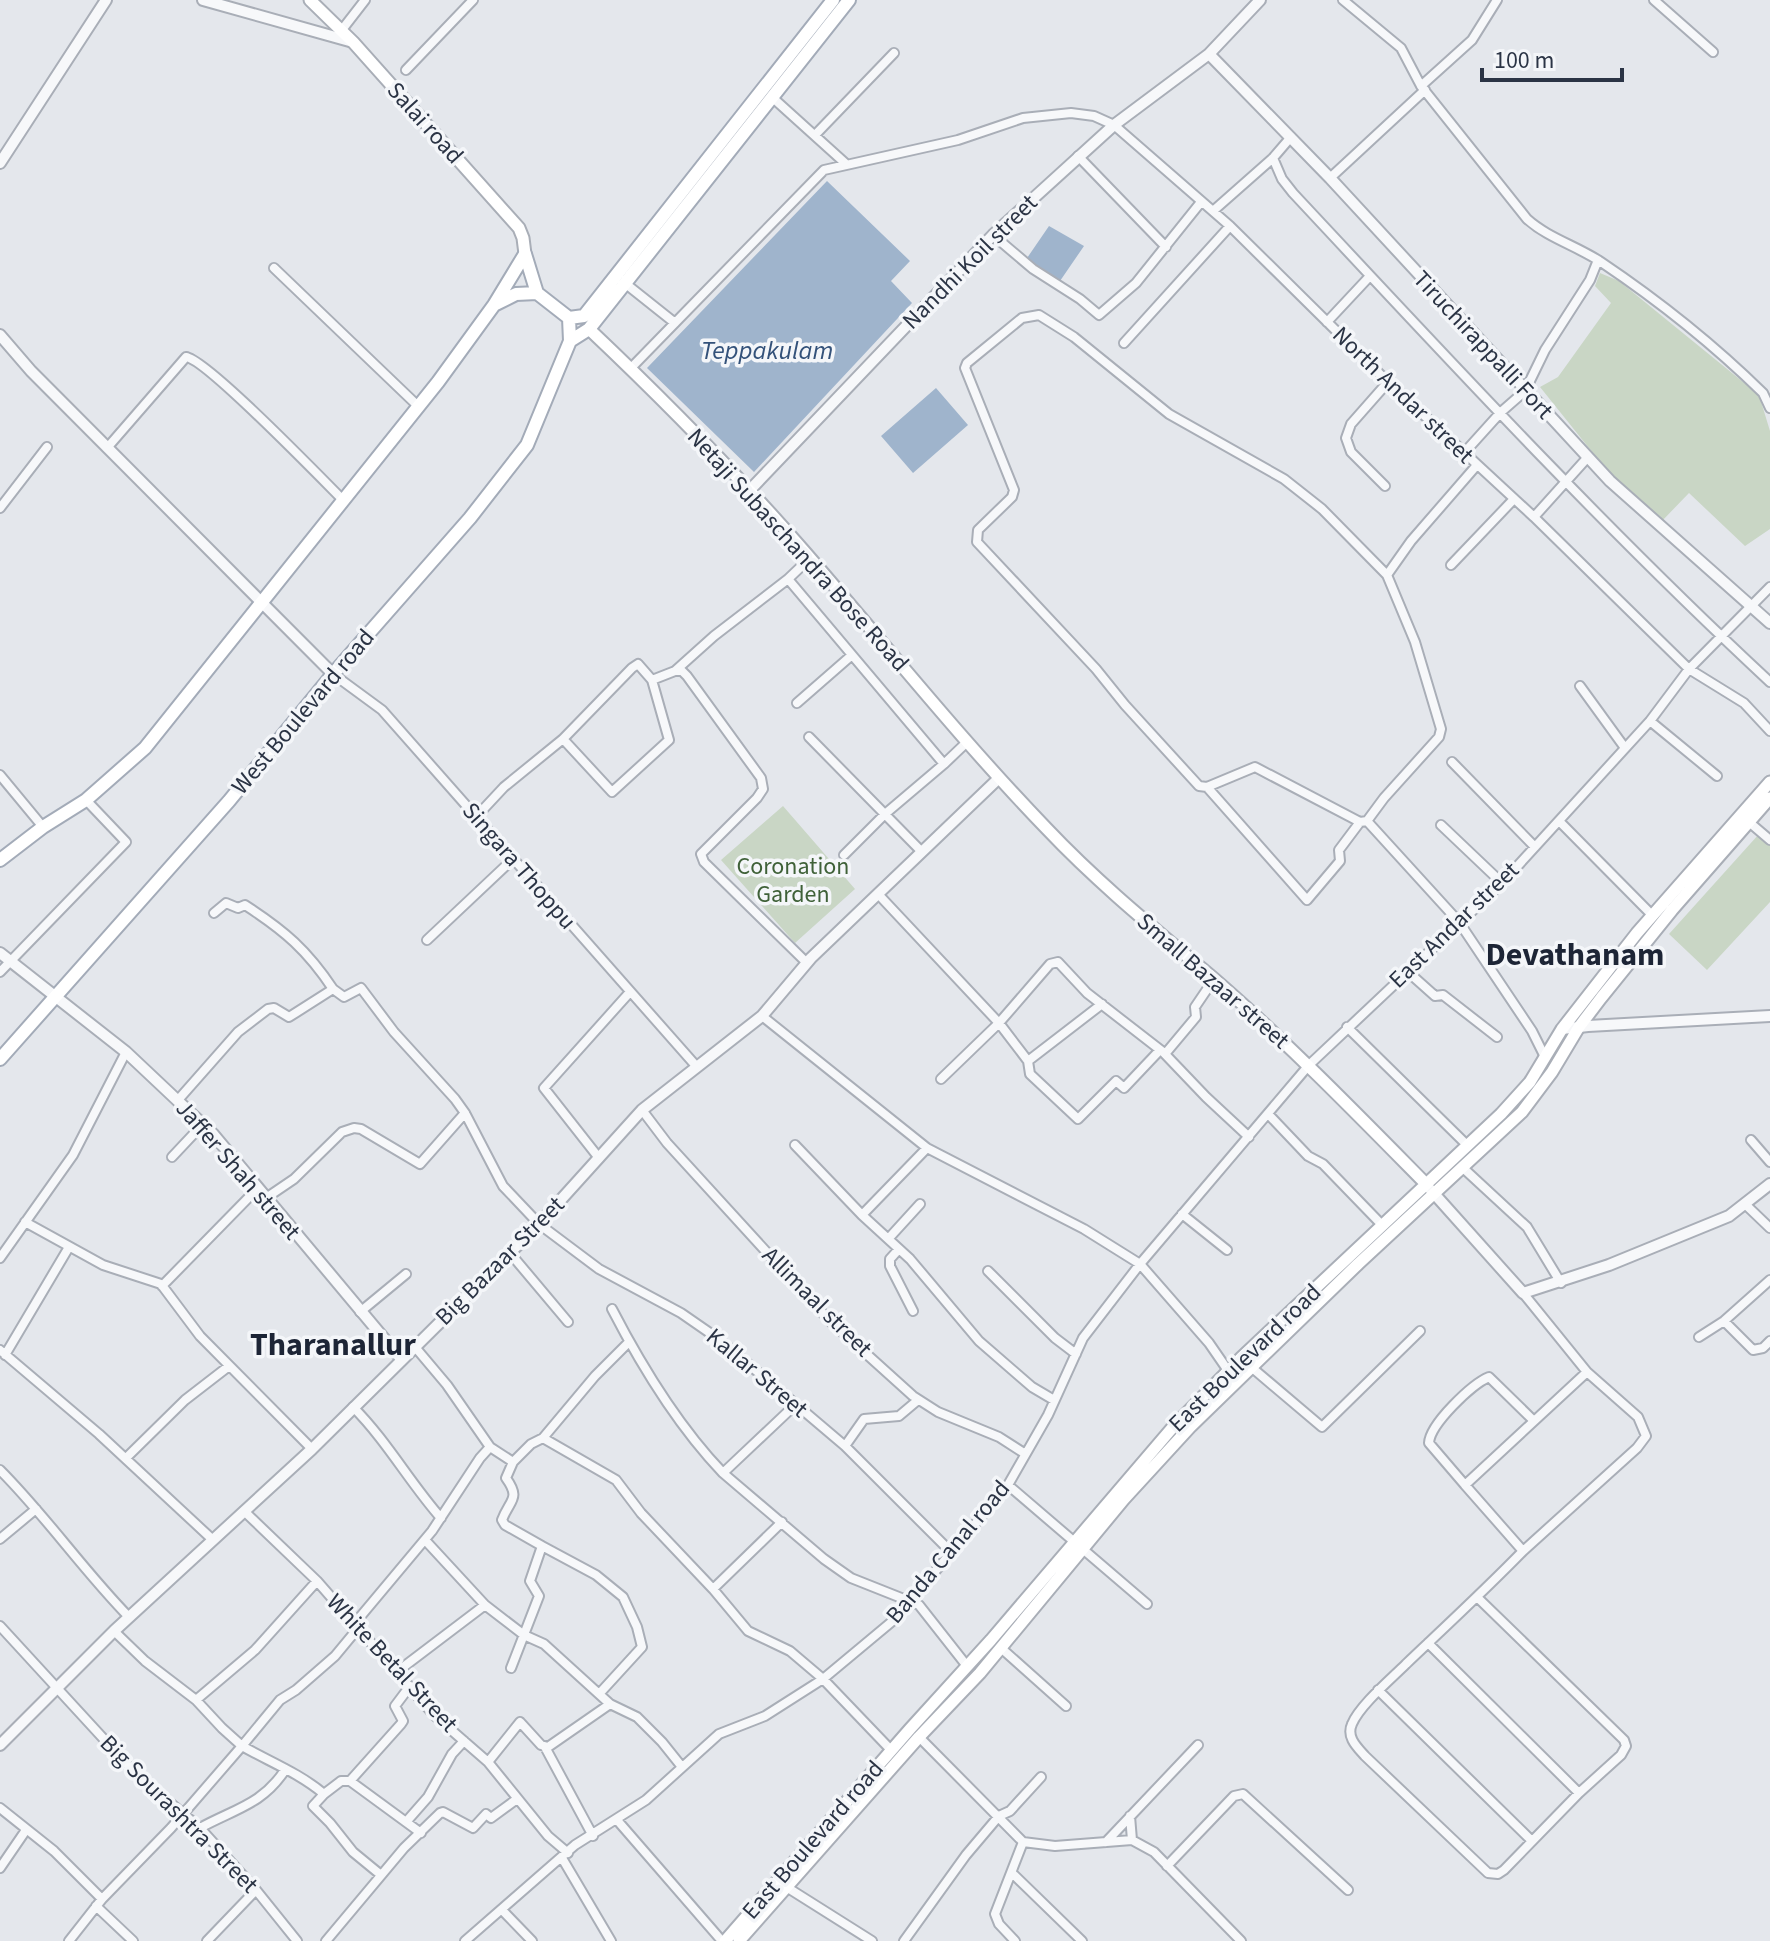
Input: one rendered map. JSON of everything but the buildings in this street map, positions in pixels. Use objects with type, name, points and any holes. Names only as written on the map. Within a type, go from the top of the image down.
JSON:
[{"type":"main road","name":"Salai road","points":[[310,0],[353,42],[519,228],[525,254]]},
{"type":"main road","points":[[525,254],[537,293],[569,318],[584,316],[833,0]]},
{"type":"main road","points":[[569,318],[570,341],[589,329],[626,284],[849,0]]},
{"type":"main road","points":[[0,860],[43,827],[86,800],[145,748],[419,407],[494,305],[525,254]]},
{"type":"main road","points":[[494,305],[516,294],[537,293]]},
{"type":"main road","name":"Netaji Subaschandra Bose Road","points":[[589,329],[749,491],[810,558],[998,779]]},
{"type":"main road","name":"West Boulevard road","points":[[0,1059],[229,801],[333,674],[470,518],[527,445],[570,341]]},
{"type":"main road","name":"Small Bazaar street","points":[[998,779],[1135,914],[1214,979],[1309,1065],[1430,1189]]},
{"type":"main road","name":"East Boulevard road","points":[[724,1941],[891,1750],[1079,1547],[1131,1473],[1173,1427],[1383,1226],[1430,1189],[1467,1145],[1530,1082],[1562,1029],[1653,916],[1770,782]]},
{"type":"main road","points":[[739,1941],[1001,1648],[1079,1547],[1124,1499],[1250,1366],[1430,1189],[1462,1167],[1522,1112],[1552,1072],[1579,1027],[1672,910],[1770,798]]},
{"type":"street","points":[[0,163],[106,0]]},
{"type":"street","points":[[203,0],[353,42]]},
{"type":"street","points":[[341,31],[365,0]]},
{"type":"street","points":[[406,70],[473,0]]},
{"type":"street","name":"Nandhi Koil street","points":[[749,491],[993,235],[1114,125],[1209,54],[1260,0]]},
{"type":"street","points":[[1343,0],[1398,45],[1423,88],[1527,219],[1598,260],[1678,316],[1763,393],[1770,408]]},
{"type":"street","points":[[1330,178],[1472,40],[1497,0]]},
{"type":"street","points":[[1654,0],[1713,52]]},
{"type":"street","points":[[815,135],[894,53]]},
{"type":"street","name":"Tiruchirappalli Fort","points":[[1209,54],[1330,178],[1610,481],[1770,623]]},
{"type":"street","points":[[773,98],[845,163]]},
{"type":"street","points":[[630,369],[824,170],[958,140],[1023,118],[1080,114],[1114,125]]},
{"type":"street","name":"North Andar street","points":[[1114,125],[1230,226],[1388,382],[1534,517],[1689,669],[1744,703],[1770,731]]},
{"type":"street","points":[[1213,211],[1273,158],[1291,137]]},
{"type":"street","points":[[1078,156],[1166,247]]},
{"type":"street","points":[[1273,158],[1282,179],[1293,193],[1370,276],[1565,481],[1770,682]]},
{"type":"street","points":[[993,235],[1033,269],[1099,315],[1136,283],[1201,202]]},
{"type":"street","points":[[1124,343],[1230,226]]},
{"type":"street","points":[[1464,453],[1525,391],[1545,350],[1590,280],[1598,260]]},
{"type":"street","points":[[274,268],[419,407]]},
{"type":"street","points":[[1327,322],[1370,276]]},
{"type":"street","points":[[626,284],[675,323]]},
{"type":"street","points":[[1207,787],[1307,900],[1340,861],[1339,850],[1364,822],[1384,798],[1439,737],[1441,729],[1415,642],[1387,575],[1322,509],[1284,479],[1169,414],[1074,337],[1039,315],[1027,315],[966,364],[966,374],[1014,489],[1012,497],[978,530],[977,541],[1199,786],[1207,787],[1255,767],[1364,822],[1459,922],[1532,1031],[1545,1057]]},
{"type":"street","points":[[0,335],[31,371],[333,674]]},
{"type":"street","points":[[107,448],[172,370],[186,357],[191,357],[344,501]]},
{"type":"street","points":[[1385,486],[1351,452],[1346,438],[1351,424],[1388,382]]},
{"type":"street","points":[[0,508],[47,447]]},
{"type":"street","points":[[1534,517],[1588,457]]},
{"type":"street","points":[[1387,575],[1411,541],[1477,465]]},
{"type":"street","points":[[1451,565],[1514,499]]},
{"type":"street","points":[[652,680],[675,671],[810,558]]},
{"type":"street","points":[[788,579],[944,764]]},
{"type":"street","name":"East Andar street","points":[[1140,1264],[1309,1065],[1502,883],[1650,721],[1689,669],[1770,587]]},
{"type":"street","points":[[797,703],[852,655]]},
{"type":"street","points":[[476,817],[504,787],[563,739],[632,668],[638,664],[652,680],[669,740],[612,792],[563,739]]},
{"type":"street","points":[[675,671],[682,671],[687,676],[761,778],[763,789],[701,854],[704,862],[807,963]]},
{"type":"street","name":"Singara Thoppu","points":[[333,674],[382,710],[697,1067]]},
{"type":"street","points":[[1580,686],[1625,748]]},
{"type":"street","points":[[1650,721],[1717,776]]},
{"type":"street","points":[[809,737],[922,852]]},
{"type":"street","points":[[844,855],[885,814],[967,742]]},
{"type":"street","points":[[1452,762],[1535,847]]},
{"type":"street","points":[[0,775],[43,827]]},
{"type":"street","name":"Big Bazaar Street","points":[[0,1745],[114,1631],[312,1449],[402,1360],[539,1224],[642,1110],[762,1016],[807,963],[998,779]]},
{"type":"street","points":[[0,972],[126,842],[86,800]]},
{"type":"street","points":[[1560,822],[1653,916]]},
{"type":"street","points":[[1749,822],[1770,840]]},
{"type":"street","points":[[1441,825],[1502,883]]},
{"type":"street","points":[[427,940],[513,859]]},
{"type":"street","points":[[878,894],[999,1023],[1028,1061],[1030,1074],[1078,1119],[1116,1081],[1124,1088],[1163,1052],[1196,1017],[1195,1007],[1214,979]]},
{"type":"street","points":[[178,1100],[238,1032],[268,1009],[274,1008],[289,1017],[333,989],[288,934],[245,905],[238,908],[226,903],[214,913]]},
{"type":"street","name":"Jaffer Shah street","points":[[0,953],[126,1052],[203,1124],[402,1360]]},
{"type":"street","points":[[941,1079],[999,1023],[1054,962],[1060,963],[1087,993],[1163,1052],[1249,1137]]},
{"type":"street","points":[[1407,971],[1435,996],[1443,995],[1497,1037]]},
{"type":"street","name":"Kallar Street","points":[[333,989],[342,997],[361,988],[363,990],[394,1032],[421,1058],[465,1113],[503,1186],[539,1224],[599,1269],[681,1313],[720,1340],[845,1446],[952,1553]]},
{"type":"street","points":[[599,1158],[544,1088],[630,992]]},
{"type":"street","points":[[1028,1061],[1102,1004]]},
{"type":"street","points":[[762,1016],[927,1148],[1084,1229],[1140,1264],[1209,1343],[1229,1372]]},
{"type":"street","points":[[1562,1029],[1770,1016]]},
{"type":"street","points":[[1347,1027],[1467,1145]]},
{"type":"street","points":[[1,1254],[73,1155],[126,1052]]},
{"type":"street","name":"Allimaal street","points":[[642,1110],[667,1143],[831,1322],[918,1400],[938,1412],[999,1437],[1024,1453]]},
{"type":"street","points":[[266,1198],[294,1179],[342,1132],[361,1129],[420,1164],[465,1113]]},
{"type":"street","points":[[1269,1115],[1308,1156],[1323,1164],[1383,1226]]},
{"type":"street","points":[[172,1157],[203,1124]]},
{"type":"street","points":[[1751,1140],[1770,1162]]},
{"type":"street","points":[[795,1145],[862,1215],[889,1238],[979,1341],[1032,1387],[1054,1400]]},
{"type":"street","points":[[862,1215],[927,1148]]},
{"type":"street","points":[[1462,1167],[1527,1227],[1561,1283]]},
{"type":"street","points":[[1523,1293],[1561,1283],[1729,1216],[1770,1184]]},
{"type":"street","points":[[162,1286],[258,1188]]},
{"type":"street","points":[[1430,1189],[1523,1293],[1587,1372],[1638,1417],[1646,1436],[1637,1448],[1523,1551],[1478,1598],[1378,1690],[1352,1724],[1350,1733],[1353,1742],[1365,1756],[1488,1873],[1501,1873],[1579,1793],[1623,1754],[1626,1746],[1625,1741],[1478,1598]]},
{"type":"street","points":[[889,1238],[920,1204]]},
{"type":"street","points":[[1746,1205],[1770,1228]]},
{"type":"street","points":[[1182,1214],[1227,1250]]},
{"type":"street","points":[[25,1222],[103,1265],[153,1280],[162,1286],[188,1322],[312,1449]]},
{"type":"street","points":[[69,1247],[3,1353],[126,1458],[213,1540]]},
{"type":"street","points":[[899,1249],[890,1259],[890,1266],[913,1311]]},
{"type":"street","points":[[510,1253],[568,1322]]},
{"type":"street","name":"Banda Canal road","points":[[469,1940],[575,1845],[646,1800],[719,1734],[765,1716],[823,1679],[895,1619],[1008,1485],[1048,1415],[1083,1338],[1140,1264]]},
{"type":"street","points":[[988,1271],[1055,1338],[1076,1354]]},
{"type":"street","points":[[360,1312],[406,1274]]},
{"type":"street","points":[[1699,1337],[1724,1321],[1770,1280]]},
{"type":"street","points":[[612,1309],[629,1342],[686,1429],[723,1473],[824,1559],[851,1578],[919,1605],[967,1666]]},
{"type":"street","points":[[1724,1321],[1753,1350],[1763,1348],[1770,1341]]},
{"type":"street","points":[[1250,1366],[1322,1427],[1420,1331]]},
{"type":"street","points":[[599,1694],[642,1647],[643,1641],[623,1597],[607,1582],[505,1525],[502,1520],[515,1493],[506,1478],[513,1462],[531,1444],[543,1438],[595,1376],[629,1342]]},
{"type":"street","points":[[415,1347],[447,1385],[490,1447],[513,1462]]},
{"type":"street","points":[[126,1458],[185,1400],[229,1366]]},
{"type":"street","points":[[1465,1485],[1587,1372]]},
{"type":"street","points":[[1523,1551],[1429,1443],[1437,1422],[1489,1377],[1534,1421]]},
{"type":"street","points":[[845,1446],[864,1419],[899,1416],[918,1400]]},
{"type":"street","points":[[723,1473],[795,1405]]},
{"type":"street","points":[[353,1407],[384,1441],[417,1491],[441,1518]]},
{"type":"street","points":[[543,1438],[616,1480],[641,1513],[750,1633],[786,1648],[823,1679],[891,1750]]},
{"type":"street","points":[[69,1941],[99,1902],[184,1814],[238,1743],[280,1700],[335,1656],[425,1540],[490,1447]]},
{"type":"street","points":[[0,1470],[107,1596],[129,1617]]},
{"type":"street","points":[[1008,1485],[1147,1604]]},
{"type":"street","points":[[0,1539],[36,1509]]},
{"type":"street","name":"White Betal Street","points":[[244,1511],[317,1581],[434,1715],[488,1762],[565,1856],[611,1941]]},
{"type":"street","points":[[713,1589],[782,1522]]},
{"type":"street","points":[[425,1540],[485,1605],[524,1635],[544,1644],[610,1704],[637,1717],[682,1767]]},
{"type":"street","points":[[511,1668],[539,1595],[530,1581],[542,1546]]},
{"type":"street","points":[[196,1700],[265,1639],[317,1581]]},
{"type":"street","points":[[398,1671],[485,1605]]},
{"type":"street","name":"Big Sourashtra Street","points":[[0,1626],[135,1773],[200,1828],[297,1941]]},
{"type":"street","points":[[114,1631],[145,1661],[196,1700],[238,1743],[285,1770],[300,1774],[324,1794]]},
{"type":"street","points":[[1428,1643],[1579,1793]]},
{"type":"street","points":[[1001,1648],[1066,1706]]},
{"type":"street","points":[[350,1781],[403,1721],[395,1706],[410,1686]]},
{"type":"street","points":[[1378,1690],[1531,1840]]},
{"type":"street","points":[[545,1747],[551,1747],[610,1704]]},
{"type":"street","points":[[488,1762],[520,1722],[545,1747],[593,1836]]},
{"type":"street","points":[[919,1737],[1023,1842],[1055,1846],[1132,1840],[1145,1845],[1241,1941]]},
{"type":"street","points":[[406,1822],[428,1797],[452,1754],[464,1741]]},
{"type":"street","points":[[1106,1843],[1198,1745]]},
{"type":"street","points":[[200,1828],[264,1795],[285,1770]]},
{"type":"street","points":[[904,1941],[966,1855],[999,1816],[1010,1811],[1041,1777]]},
{"type":"street","points":[[381,1875],[353,1852],[313,1806],[324,1794],[341,1781],[350,1781],[421,1833]]},
{"type":"street","points":[[1167,1866],[1234,1796],[1243,1794],[1348,1890]]},
{"type":"street","points":[[326,1941],[381,1875],[440,1813],[473,1828],[486,1814],[491,1818],[517,1799]]},
{"type":"street","points":[[0,1808],[54,1851],[133,1941]]},
{"type":"street","points":[[1130,1816],[1132,1840]]},
{"type":"street","points":[[617,1820],[724,1941]]},
{"type":"street","points":[[0,1868],[26,1830]]},
{"type":"street","points":[[1015,1941],[999,1924],[995,1914],[1023,1842]]},
{"type":"street","points":[[1013,1874],[1082,1941]]},
{"type":"street","points":[[788,1888],[872,1941]]},
{"type":"street","points":[[207,1941],[256,1890]]},
{"type":"street","points":[[503,1911],[532,1941]]},
{"type":"green space","points":[[1600,273],[1619,281],[1759,395],[1770,431],[1770,529],[1745,546],[1689,493],[1661,522],[1613,478],[1540,387],[1558,377],[1611,303],[1595,286]]},
{"type":"green space","name":"Coronation Garden","points":[[783,806],[855,889],[795,943],[721,860]]},
{"type":"green space","points":[[1759,834],[1770,844],[1770,902],[1707,970],[1669,934]]},
{"type":"water","name":"Teppakulam","points":[[827,181],[910,261],[891,281],[912,303],[754,472],[647,368]]},
{"type":"water","points":[[1049,226],[1084,246],[1060,281],[1025,261]]},
{"type":"water","points":[[936,388],[968,425],[913,473],[881,436]]},
{"type":"district","name":"Devathanam","points":[[1575,955]]},
{"type":"district","name":"Tharanallur","points":[[333,1345]]}]
